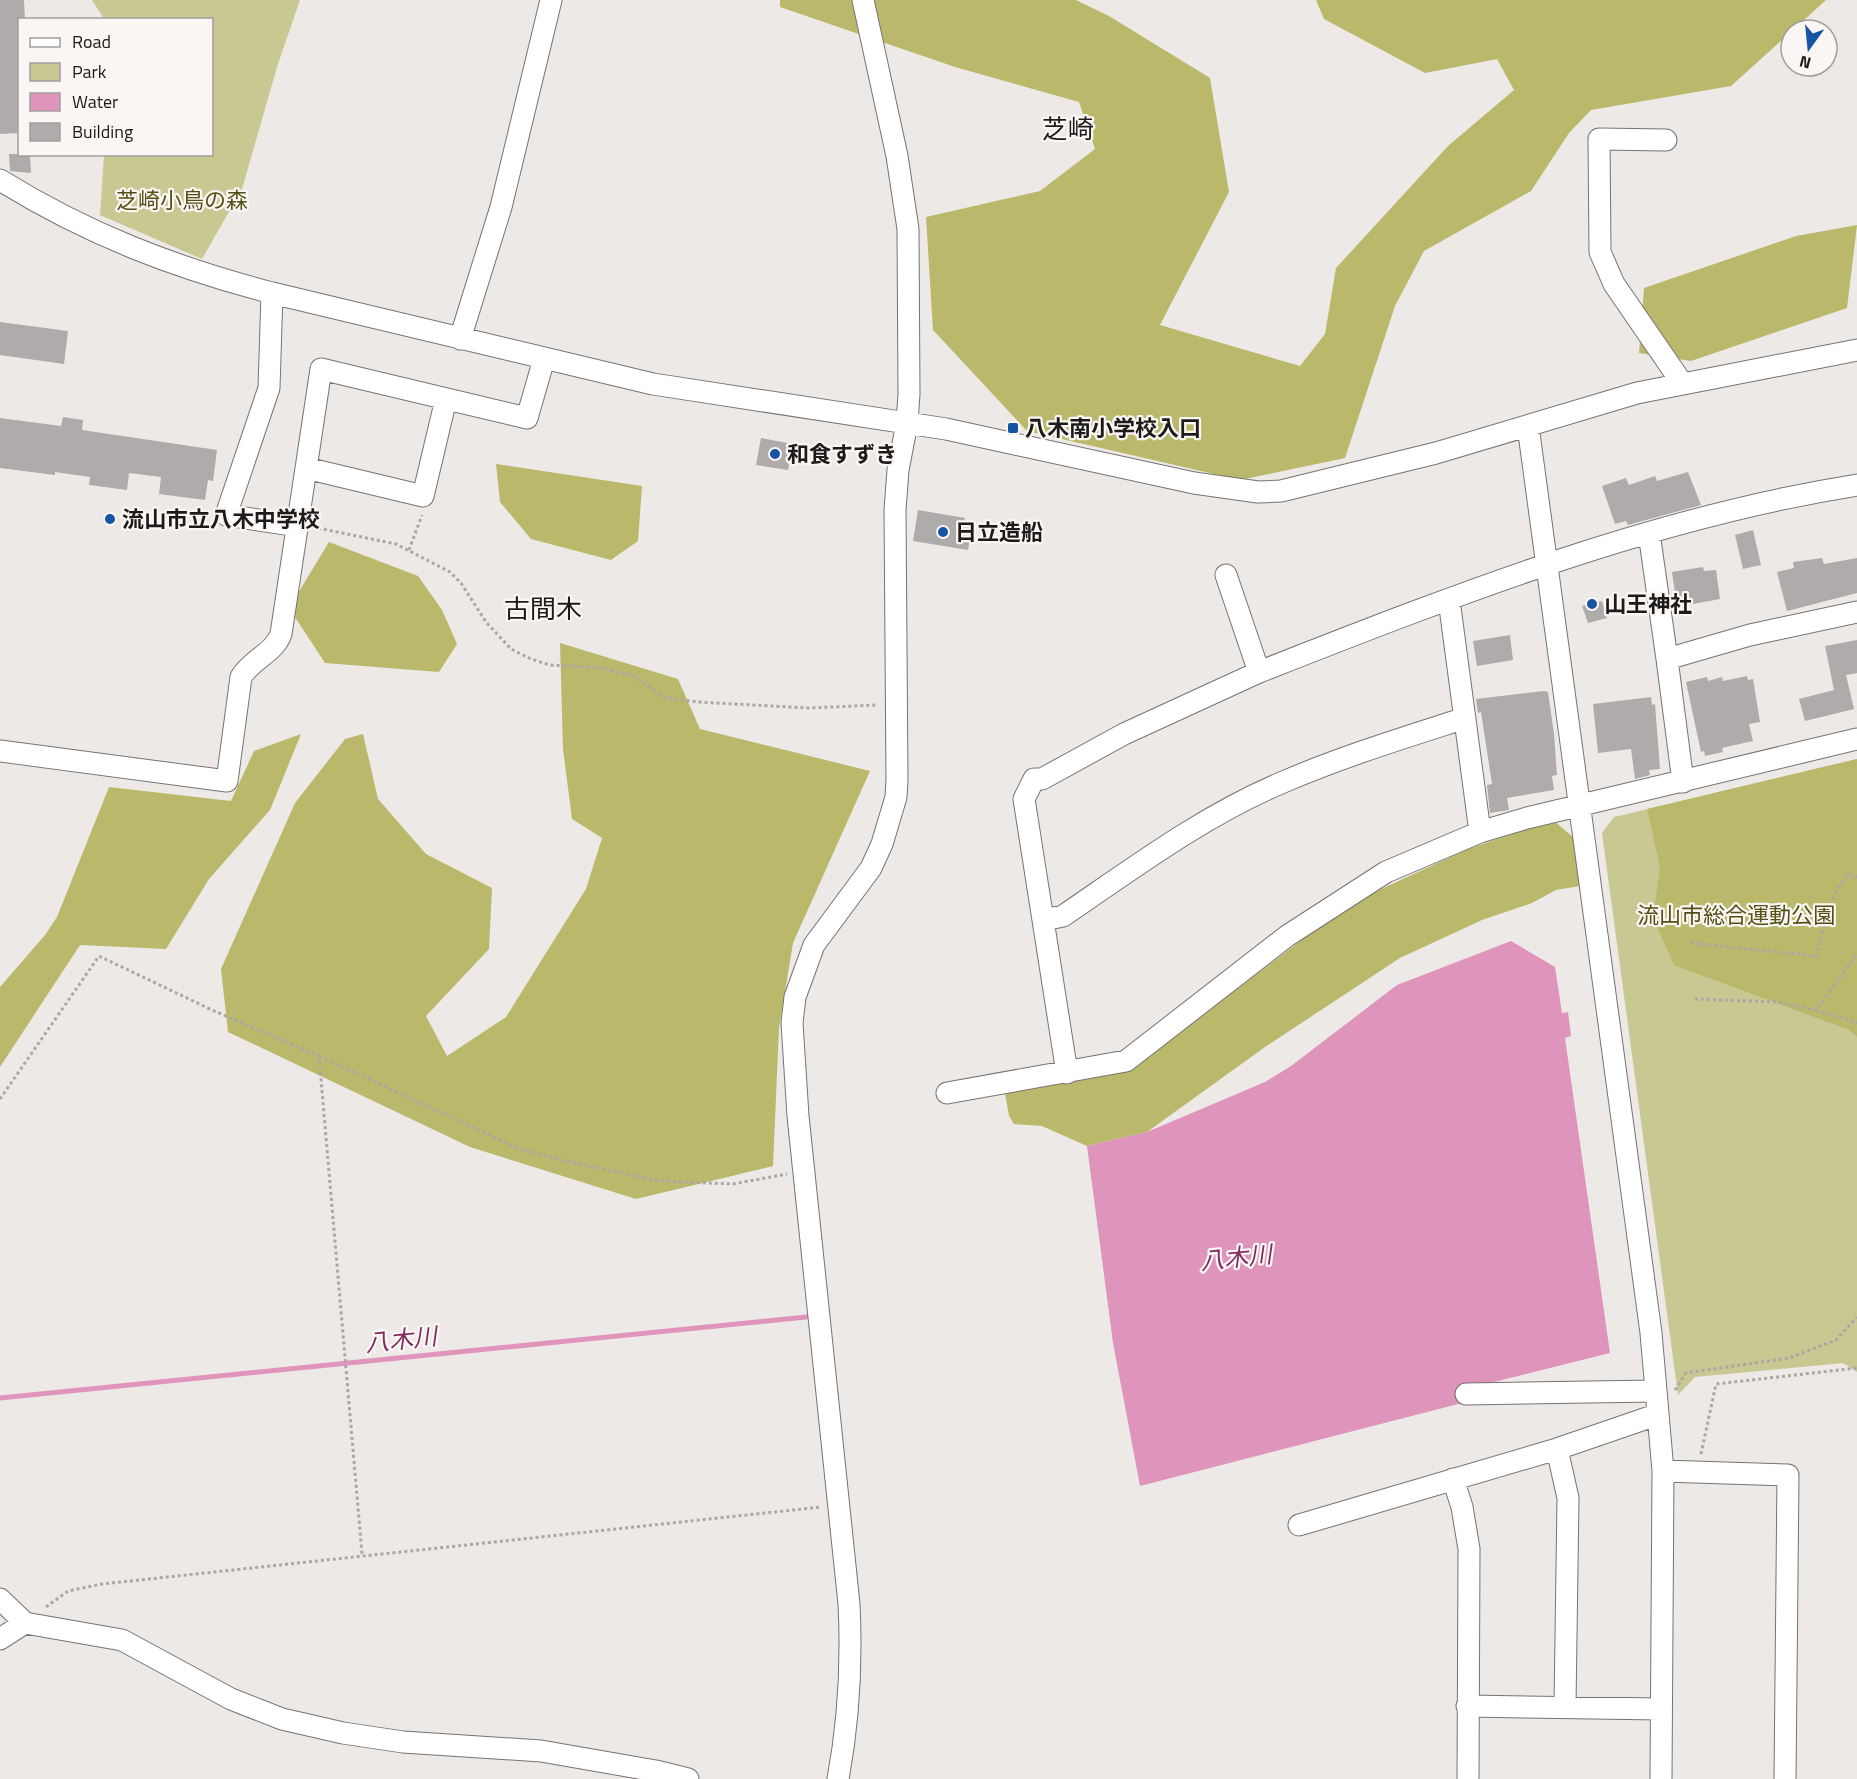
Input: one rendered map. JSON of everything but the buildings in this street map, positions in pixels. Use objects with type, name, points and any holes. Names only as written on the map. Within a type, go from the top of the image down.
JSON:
[{"type":"street","points":[[460,339],[501,207],[551,0]]},
{"type":"street","points":[[838,1779],[848,1717],[852,1659],[839,1505],[792,1041],[795,997],[814,945],[871,867],[882,844],[896,797],[895,510],[898,471],[907,423],[908,229],[897,156],[863,0]]},
{"type":"street","points":[[1666,140],[1599,139],[1600,252],[1614,284],[1682,383]]},
{"type":"street","points":[[0,180],[78,223],[153,257],[208,276],[272,293],[654,384],[1015,442],[1194,483],[1258,492],[1281,491],[1308,484],[1528,426],[1637,393],[1857,350]]},
{"type":"street","points":[[272,293],[269,388],[226,515],[298,526]]},
{"type":"street","points":[[0,751],[227,781],[241,677],[246,668],[279,642],[321,369],[527,418],[544,359]]},
{"type":"street","points":[[306,468],[423,496],[446,399]]},
{"type":"street","points":[[1528,426],[1651,1333],[1656,1415],[1663,1472],[1661,1779]]},
{"type":"street","points":[[1067,1073],[1024,799],[1034,779],[1042,779],[1124,734],[1259,672],[1449,600],[1612,543],[1737,509],[1857,485]]},
{"type":"street","points":[[1649,533],[1683,782]]},
{"type":"street","points":[[1226,575],[1259,672]]},
{"type":"street","points":[[1449,600],[1480,832]]},
{"type":"street","points":[[1667,659],[1750,635],[1857,612]]},
{"type":"street","points":[[1044,920],[1063,916],[1213,818],[1279,783],[1376,747],[1466,718]]},
{"type":"street","points":[[947,1093],[1126,1061],[1287,936],[1376,879],[1480,832],[1527,818],[1857,739]]},
{"type":"street","points":[[1466,1394],[1655,1391]]},
{"type":"street","points":[[1299,1525],[1557,1449],[1656,1415]]},
{"type":"street","points":[[1557,1449],[1568,1498],[1565,1706]]},
{"type":"street","points":[[1663,1472],[1788,1475],[1785,1779]]},
{"type":"street","points":[[1453,1479],[1462,1507],[1469,1549],[1468,1779]]},
{"type":"street","points":[[0,1599],[25,1623],[122,1640],[231,1699],[282,1719],[343,1733],[403,1742],[541,1751],[656,1771],[688,1779]]},
{"type":"street","points":[[0,1639],[25,1623]]},
{"type":"street","points":[[1467,1706],[1662,1709]]},
{"type":"path","points":[[409,550],[425,507],[423,496]]},
{"type":"path","points":[[298,526],[370,537],[409,550],[450,572],[461,584],[486,622],[511,649],[550,665],[601,668],[634,676],[664,697],[697,702],[809,708],[897,704]]},
{"type":"path","points":[[1690,943],[1816,956],[1832,901],[1849,874],[1857,877]]},
{"type":"path","points":[[1816,1010],[1857,954]]},
{"type":"path","points":[[0,1099],[99,956],[212,1010],[520,1149],[660,1182],[733,1185],[804,1171]]},
{"type":"path","points":[[1695,999],[1777,1002],[1816,1010],[1857,1023]]},
{"type":"path","points":[[318,1056],[362,1554]]},
{"type":"path","points":[[1656,1415],[1686,1373],[1789,1358],[1836,1340],[1857,1317]]},
{"type":"path","points":[[1699,1466],[1716,1384],[1857,1368]]},
{"type":"path","points":[[25,1623],[68,1591],[102,1584],[362,1554],[839,1505]]},
{"type":"green space","name":"芝崎小鳥の森","points":[[92,0],[300,0],[277,67],[242,189],[202,259],[100,215],[104,156],[213,156],[213,18],[103,18]]},
{"type":"green space","points":[[780,0],[1076,0],[1109,16],[1210,78],[1229,192],[1160,325],[1300,366],[1325,334],[1336,268],[1448,146],[1514,90],[1497,59],[1425,73],[1324,19],[1316,0],[1826,0],[1806,18],[1779,18],[1779,43],[1731,86],[1591,110],[1569,133],[1531,191],[1424,251],[1395,306],[1345,458],[1240,480],[1027,431],[933,330],[926,217],[1040,191],[1095,149],[1079,102],[955,67],[780,7]]},
{"type":"green space","points":[[1857,225],[1847,308],[1691,361],[1639,353],[1644,288],[1796,236]]},
{"type":"green space","points":[[496,464],[642,486],[638,541],[611,560],[531,539],[500,502]]},
{"type":"green space","points":[[329,542],[418,576],[442,610],[457,644],[439,672],[325,663],[289,608]]},
{"type":"green space","points":[[560,643],[678,679],[700,729],[870,771],[793,943],[779,1028],[773,1166],[636,1199],[470,1147],[228,1032],[221,969],[295,803],[345,739],[363,734],[378,799],[426,854],[492,888],[489,949],[426,1016],[447,1056],[506,1017],[586,889],[602,838],[572,819],[563,749]]},
{"type":"green space","points":[[301,734],[270,810],[209,879],[166,949],[80,945],[0,1067],[0,987],[45,935],[57,917],[109,787],[231,801],[254,751]]},
{"type":"green space","name":"流山市総合運動公園","points":[[1857,759],[1857,1372],[1843,1363],[1695,1377],[1678,1395],[1602,833],[1614,817]]},
{"type":"green space","points":[[1857,759],[1857,1037],[1849,1030],[1674,965],[1653,918],[1660,867],[1647,809]]},
{"type":"green space","points":[[1553,820],[1574,838],[1580,886],[1556,890],[1532,903],[1482,920],[1400,958],[1265,1047],[1147,1132],[1087,1146],[1042,1126],[1014,1124],[1009,1116],[1005,1093],[1134,1067],[1315,930],[1366,896],[1468,849]]},
{"type":"water","points":[[1511,941],[1555,967],[1562,1013],[1568,1012],[1571,1036],[1565,1038],[1610,1353],[1466,1389],[1466,1402],[1140,1486],[1113,1343],[1087,1146],[1147,1132],[1265,1082],[1291,1066],[1397,985]]},
{"type":"waterway","name":"八木川","points":[[0,1398],[806,1317]]},
{"type":"place","name":"八木南小学校入口","points":[[1013,428]]},
{"type":"place","name":"和食すずき","points":[[775,454]]},
{"type":"place","name":"流山市立八木中学校","points":[[110,519]]},
{"type":"place","name":"日立造船","points":[[943,532]]},
{"type":"place","name":"山王神社","points":[[1592,604]]},
{"type":"district","name":"芝崎","points":[[1068,129]]},
{"type":"district","name":"古間木","points":[[543,609]]}]
